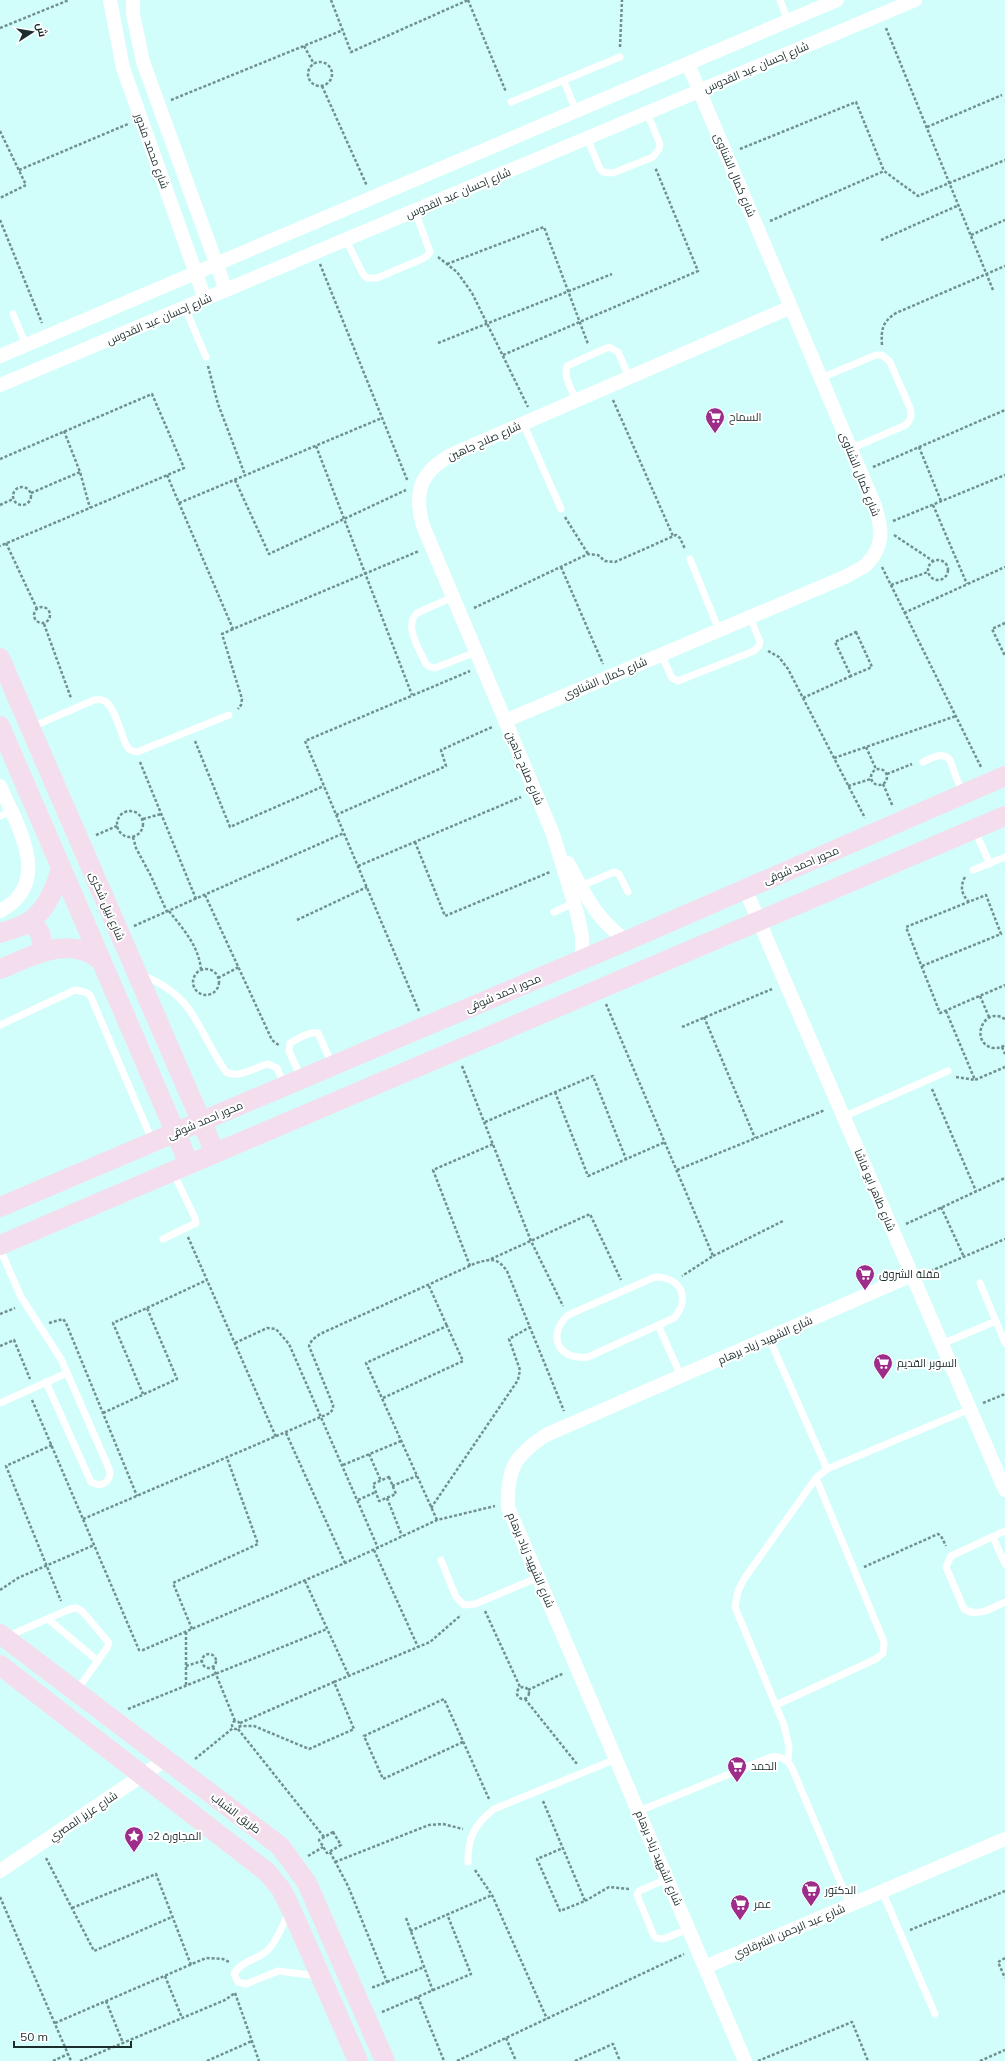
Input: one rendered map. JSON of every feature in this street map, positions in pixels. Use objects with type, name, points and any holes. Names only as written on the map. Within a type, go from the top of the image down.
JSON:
[{"type":"street","name":"شارع محمد مندور","points":[[110,0],[123,68],[205,299]]},
{"type":"street","name":"شارع محمد مندور","points":[[132,0],[133,14],[143,62],[226,290]]},
{"type":"street","points":[[0,356],[837,0]]},
{"type":"street","name":"شارع إحسان عبد القدوس","points":[[0,385],[915,0]]},
{"type":"street","name":"شارع كمال الشناوى","points":[[505,720],[847,576],[866,565],[878,548],[881,526],[860,472],[688,64]]},
{"type":"street","name":"شارع صلاح جاهين","points":[[626,941],[607,926],[597,914],[553,834],[432,546],[418,509],[419,491],[426,475],[438,462],[453,454],[791,307]]},
{"type":"street","name":"شارع نبيل شكرى","points":[[0,658],[215,1154]]},
{"type":"street","points":[[0,726],[176,1133],[181,1168]]},
{"type":"street","name":"محور احمد شوقى","points":[[0,1207],[426,1027],[997,780]]},
{"type":"street","points":[[0,786],[5,814],[28,852],[29,868],[26,883],[18,896],[7,907],[0,911]]},
{"type":"street","points":[[0,1245],[1005,816]]},
{"type":"street","name":"شارع صلاح جاهين","points":[[553,834],[574,903],[582,936],[582,960]]},
{"type":"street","points":[[0,934],[27,923],[43,907],[55,889],[61,868]]},
{"type":"street","name":"شارع طاهر ابو فاشا","points":[[745,889],[1005,1490]]},
{"type":"street","points":[[27,923],[39,930],[42,936],[41,952]]},
{"type":"street","points":[[0,969],[41,952],[62,947],[82,950],[101,960]]},
{"type":"street","points":[[125,1015],[150,1003]]},
{"type":"street","name":"شارع الشهيد زياد برهام","points":[[745,2061],[508,1507],[508,1485],[514,1464],[528,1447],[546,1435],[913,1277]]},
{"type":"street","name":"طريق الشباب","points":[[2,1636],[280,1846],[295,1864],[307,1883],[357,1994],[385,2061]]},
{"type":"street","points":[[0,1665],[267,1872],[281,1889],[291,1909],[358,2061]]},
{"type":"street","name":"شارع عزيز المصري","points":[[0,1871],[143,1775],[173,1765]]},
{"type":"street","name":"شارع عبد الرحمن الشرقاوي","points":[[705,1967],[1005,1839]]},
{"type":"lane","points":[[780,0],[788,21]]},
{"type":"lane","points":[[511,102],[620,57]]},
{"type":"lane","points":[[564,81],[576,111]]},
{"type":"lane","points":[[587,138],[600,169],[603,172],[612,173],[651,158],[657,154],[660,144],[648,113]]},
{"type":"lane","points":[[346,240],[363,274],[372,280],[422,259],[430,252],[415,211]]},
{"type":"lane","points":[[185,308],[206,357]]},
{"type":"lane","points":[[13,314],[26,345]]},
{"type":"lane","points":[[576,400],[565,372],[567,366],[591,354],[609,347],[614,348],[618,352],[629,377]]},
{"type":"lane","points":[[821,378],[876,355],[882,355],[890,362],[910,408],[912,414],[906,425],[850,448]]},
{"type":"lane","points":[[529,421],[561,509]]},
{"type":"lane","points":[[690,559],[719,630]]},
{"type":"lane","points":[[454,597],[416,613],[412,617],[411,628],[426,664],[430,667],[435,668],[476,652]]},
{"type":"lane","points":[[661,654],[672,678],[678,681],[754,651],[759,646],[760,642],[750,617]]},
{"type":"lane","points":[[30,728],[74,708],[94,700],[101,699],[107,702],[126,745],[130,750],[137,752],[229,715]]},
{"type":"lane","points":[[923,762],[942,755],[947,756],[950,760],[963,795]]},
{"type":"lane","points":[[974,829],[990,864]]},
{"type":"lane","points":[[973,870],[1005,857]]},
{"type":"lane","points":[[581,886],[614,872],[619,874],[628,892]]},
{"type":"lane","points":[[554,912],[574,903]]},
{"type":"lane","points":[[136,972],[158,981],[177,995],[193,1013],[226,1072],[232,1075],[239,1075],[268,1064],[277,1068],[293,1083]]},
{"type":"lane","points":[[0,1024],[75,990],[85,992],[90,995],[153,1142]]},
{"type":"lane","points":[[293,1083],[289,1047],[293,1041],[311,1034],[318,1034],[333,1066]]},
{"type":"lane","points":[[841,1110],[928,1080],[948,1071]]},
{"type":"lane","points":[[163,1239],[196,1223],[181,1168]]},
{"type":"lane","points":[[0,1249],[9,1272],[25,1304],[52,1344],[67,1373],[110,1471],[110,1477],[107,1482],[102,1485],[96,1485],[91,1482],[46,1382]]},
{"type":"lane","points":[[655,1277],[665,1277],[674,1282],[681,1290],[683,1300],[681,1310],[674,1318],[588,1357],[577,1359],[566,1355],[559,1346],[556,1335],[560,1323],[568,1315],[625,1290],[655,1277]]},
{"type":"lane","points":[[980,1283],[1005,1343]]},
{"type":"lane","points":[[942,1344],[996,1321]]},
{"type":"lane","points":[[658,1325],[681,1376]]},
{"type":"lane","points":[[769,1338],[827,1469]]},
{"type":"lane","points":[[0,1402],[67,1373]]},
{"type":"lane","points":[[850,1905],[788,1760],[788,1738],[736,1607],[738,1591],[744,1579],[816,1478],[827,1469],[970,1409]]},
{"type":"lane","points":[[776,1705],[876,1659],[883,1653],[884,1642],[816,1478]]},
{"type":"lane","points":[[1005,1531],[951,1556],[946,1567],[964,1609],[975,1614],[1005,1602]]},
{"type":"lane","points":[[992,1537],[1005,1564]]},
{"type":"lane","points":[[441,1560],[456,1597],[464,1605],[469,1606],[539,1577]]},
{"type":"lane","points":[[2,1636],[65,1611],[76,1608],[82,1611],[106,1637],[109,1643],[98,1661],[75,1692]]},
{"type":"lane","points":[[48,1619],[98,1661]]},
{"type":"lane","points":[[638,1811],[772,1757],[783,1757],[788,1760]]},
{"type":"lane","points":[[468,1862],[468,1846],[473,1831],[481,1818],[494,1809],[616,1759]]},
{"type":"lane","points":[[668,1879],[639,1892],[638,1899],[656,1938],[662,1939],[689,1929]]},
{"type":"lane","points":[[882,1891],[935,2014]]},
{"type":"lane","points":[[291,1909],[273,1943],[267,1950],[238,1967],[234,1974],[238,1982],[246,1984],[278,1971],[287,1970],[320,1976]]},
{"type":"path","points":[[0,28],[69,0]]},
{"type":"path","points":[[331,0],[351,52],[468,0],[511,102]]},
{"type":"path","points":[[620,57],[622,0]]},
{"type":"path","points":[[880,15],[993,290]]},
{"type":"path","points":[[159,105],[343,30]]},
{"type":"path","points":[[304,46],[314,64]]},
{"type":"path","points":[[322,86],[331,80],[332,69],[324,62],[314,64],[308,73],[309,78],[312,83],[322,86],[373,198]]},
{"type":"path","points":[[927,127],[1002,95]]},
{"type":"path","points":[[726,154],[856,102],[884,171],[918,196],[1005,160]]},
{"type":"path","points":[[19,170],[141,118]]},
{"type":"path","points":[[0,131],[26,185],[0,198]]},
{"type":"path","points":[[503,355],[698,271],[651,158]]},
{"type":"path","points":[[757,227],[884,171]]},
{"type":"path","points":[[881,240],[959,206]]},
{"type":"path","points":[[0,220],[48,336]]},
{"type":"path","points":[[971,235],[1005,220]]},
{"type":"path","points":[[448,264],[544,227],[591,354]]},
{"type":"path","points":[[430,252],[448,264],[465,282],[503,355],[529,421]]},
{"type":"path","points":[[235,480],[269,554],[410,488],[316,253]]},
{"type":"path","points":[[882,355],[881,329],[887,318],[1005,266]]},
{"type":"path","points":[[438,343],[612,274]]},
{"type":"path","points":[[206,357],[218,404],[245,475]]},
{"type":"path","points":[[607,387],[673,536]]},
{"type":"path","points":[[0,459],[152,394],[184,468],[0,546]]},
{"type":"path","points":[[860,472],[1005,410]]},
{"type":"path","points":[[179,503],[382,418]]},
{"type":"path","points":[[64,431],[80,472],[90,508]]},
{"type":"path","points":[[316,446],[412,695]]},
{"type":"path","points":[[919,447],[941,501]]},
{"type":"path","points":[[31,493],[80,472]]},
{"type":"path","points":[[167,475],[233,630]]},
{"type":"path","points":[[881,526],[1005,475]]},
{"type":"path","points":[[13,499],[14,491],[17,488],[25,487],[31,493]]},
{"type":"path","points":[[13,499],[19,505],[27,505],[30,502],[31,493]]},
{"type":"path","points":[[0,505],[13,499]]},
{"type":"path","points":[[933,505],[967,584]]},
{"type":"path","points":[[561,509],[574,534],[588,554]]},
{"type":"path","points":[[881,526],[933,561],[938,560],[945,564],[947,572],[942,579],[937,580],[930,576],[928,568],[933,561]]},
{"type":"path","points":[[460,614],[588,554],[598,555],[604,561],[615,562],[676,535],[680,538],[690,559]]},
{"type":"path","points":[[6,543],[37,608]]},
{"type":"path","points":[[229,715],[241,705],[242,699],[222,634],[432,546]]},
{"type":"path","points":[[874,553],[956,716],[997,780]]},
{"type":"path","points":[[561,567],[609,677]]},
{"type":"path","points":[[904,613],[1005,567]]},
{"type":"path","points":[[891,585],[928,572]]},
{"type":"path","points":[[44,607],[50,612],[50,619],[44,624],[40,624],[34,619],[34,611],[37,608],[44,607]]},
{"type":"path","points":[[1005,623],[992,629],[1005,656]]},
{"type":"path","points":[[44,624],[58,658],[74,708]]},
{"type":"path","points":[[803,698],[872,667],[856,632],[835,642],[851,676]]},
{"type":"path","points":[[759,646],[779,658],[788,669],[873,834]]},
{"type":"path","points":[[426,1027],[305,741],[482,665]]},
{"type":"path","points":[[834,758],[956,716]]},
{"type":"path","points":[[336,815],[446,766],[440,750],[505,720]]},
{"type":"path","points":[[191,731],[230,827],[324,786]]},
{"type":"path","points":[[866,747],[876,769]]},
{"type":"path","points":[[137,752],[145,777],[196,899]]},
{"type":"path","points":[[887,774],[923,762]]},
{"type":"path","points":[[876,769],[882,769],[887,774],[887,780],[883,784],[876,784],[872,779],[872,775],[876,769]]},
{"type":"path","points":[[848,786],[872,779]]},
{"type":"path","points":[[883,784],[900,822]]},
{"type":"path","points":[[358,866],[535,792]]},
{"type":"path","points":[[127,811],[136,812],[143,819],[144,823],[141,832],[133,837],[121,833],[118,826],[120,816],[127,811]]},
{"type":"path","points":[[143,819],[161,814]]},
{"type":"path","points":[[80,842],[118,826]]},
{"type":"path","points":[[119,933],[344,833]]},
{"type":"path","points":[[133,837],[136,848],[168,911],[195,946],[202,970]]},
{"type":"path","points":[[415,842],[445,916],[563,867]]},
{"type":"path","points":[[969,902],[965,898],[962,888],[965,877],[973,870]]},
{"type":"path","points":[[297,920],[366,887]]},
{"type":"path","points":[[205,895],[272,1040],[278,1045],[289,1047]]},
{"type":"path","points":[[922,966],[1001,934],[986,895],[906,927],[940,1013],[1005,985]]},
{"type":"path","points":[[218,978],[239,967]]},
{"type":"path","points":[[202,970],[212,970],[218,978],[218,988],[210,995],[200,994],[193,987],[192,981],[197,972],[202,970]]},
{"type":"path","points":[[682,1027],[786,983]]},
{"type":"path","points":[[599,989],[713,1256]]},
{"type":"path","points":[[980,996],[989,1017]]},
{"type":"path","points":[[946,1011],[976,1080]]},
{"type":"path","points":[[1005,1019],[996,1016],[989,1017],[981,1026],[981,1038],[990,1047],[1004,1046],[1005,1054]]},
{"type":"path","points":[[704,1017],[755,1138]]},
{"type":"path","points":[[456,1050],[531,1241],[568,1315]]},
{"type":"path","points":[[948,1071],[963,1079],[976,1080],[1005,1067]]},
{"type":"path","points":[[485,1122],[593,1076],[626,1159]]},
{"type":"path","points":[[928,1080],[976,1191]]},
{"type":"path","points":[[555,1092],[588,1176],[665,1142]]},
{"type":"path","points":[[677,1170],[755,1138],[841,1110]]},
{"type":"path","points":[[470,1266],[433,1170],[493,1144]]},
{"type":"path","points":[[892,1230],[1005,1178]]},
{"type":"path","points":[[941,1207],[964,1257]]},
{"type":"path","points":[[83,1519],[330,1413],[333,1409],[333,1404],[309,1346],[312,1340],[320,1334],[429,1286],[470,1266],[491,1259],[590,1214],[625,1290]]},
{"type":"path","points":[[674,1282],[713,1256],[783,1221]]},
{"type":"path","points":[[185,1229],[276,1437]]},
{"type":"path","points":[[913,1277],[1005,1240]]},
{"type":"path","points":[[491,1259],[502,1263],[507,1271],[570,1425]]},
{"type":"path","points":[[143,1394],[113,1323],[207,1280]]},
{"type":"path","points":[[383,1398],[463,1361],[429,1286]]},
{"type":"path","points":[[0,1314],[25,1304]]},
{"type":"path","points":[[103,1413],[177,1379],[147,1308]]},
{"type":"path","points":[[40,1327],[64,1319],[137,1496]]},
{"type":"path","points":[[437,1520],[366,1363],[447,1326]]},
{"type":"path","points":[[432,1508],[518,1380],[520,1370],[509,1339],[530,1327]]},
{"type":"path","points":[[235,1343],[267,1328],[276,1329],[289,1344],[322,1416],[378,1548]]},
{"type":"path","points":[[0,1346],[14,1340],[52,1445],[139,1650],[143,1650],[345,1564],[437,1520],[492,1506],[508,1507]]},
{"type":"path","points":[[970,1409],[1005,1394]]},
{"type":"path","points":[[286,1433],[345,1564]]},
{"type":"path","points":[[343,1465],[402,1440]]},
{"type":"path","points":[[52,1445],[6,1466],[65,1611]]},
{"type":"path","points":[[369,1454],[381,1481]]},
{"type":"path","points":[[192,1629],[173,1583],[258,1544],[227,1458]]},
{"type":"path","points":[[392,1486],[417,1476]]},
{"type":"path","points":[[389,1478],[392,1486],[396,1494],[379,1500],[373,1484],[389,1478]]},
{"type":"path","points":[[358,1500],[376,1492]]},
{"type":"path","points":[[387,1498],[402,1536]]},
{"type":"path","points":[[855,1572],[938,1534],[941,1536],[951,1556]]},
{"type":"path","points":[[0,1590],[18,1578],[46,1564],[94,1545]]},
{"type":"path","points":[[374,1550],[418,1647]]},
{"type":"path","points":[[305,1581],[349,1676]]},
{"type":"path","points":[[481,1602],[520,1687]]},
{"type":"path","points":[[238,1729],[240,1725],[334,1682],[430,1642],[469,1606]]},
{"type":"path","points":[[110,1718],[150,1698],[215,1674],[327,1628]]},
{"type":"path","points":[[186,1632],[186,1685]]},
{"type":"path","points":[[186,1666],[202,1661],[206,1654],[213,1654],[217,1661],[213,1668],[235,1721],[240,1725],[254,1726],[309,1749],[354,1729],[334,1682]]},
{"type":"path","points":[[202,1661],[205,1667],[213,1668]]},
{"type":"path","points":[[528,1690],[577,1667]]},
{"type":"path","points":[[520,1687],[528,1690]]},
{"type":"path","points":[[520,1687],[516,1692],[517,1695],[525,1699],[584,1772]]},
{"type":"path","points":[[525,1699],[528,1697],[528,1690]]},
{"type":"path","points":[[464,1742],[383,1778],[364,1736],[444,1699],[464,1742],[494,1809]]},
{"type":"path","points":[[233,1728],[232,1723],[235,1721]]},
{"type":"path","points":[[173,1765],[233,1728],[238,1729],[324,1837]]},
{"type":"path","points":[[538,1790],[585,1901]]},
{"type":"path","points":[[335,1862],[429,1825],[443,1824],[473,1831]]},
{"type":"path","points":[[330,1852],[341,1845],[333,1832],[319,1840],[327,1853],[330,1852],[348,1886],[387,1982]]},
{"type":"path","points":[[39,1845],[94,1951],[172,1917]]},
{"type":"path","points":[[563,1848],[537,1859],[560,1911],[585,1901],[609,1887],[639,1892]]},
{"type":"path","points":[[468,1862],[492,1895],[547,2019]]},
{"type":"path","points":[[72,1908],[156,1874],[190,1965]]},
{"type":"path","points":[[900,1934],[1005,1891]]},
{"type":"path","points":[[410,1931],[492,1895]]},
{"type":"path","points":[[0,1896],[71,2061]]},
{"type":"path","points":[[367,2019],[471,1974],[447,1914]]},
{"type":"path","points":[[406,1918],[433,1991]]},
{"type":"path","points":[[457,2061],[697,1948]]},
{"type":"path","points":[[55,2023],[206,1958],[223,1959],[238,1967]]},
{"type":"path","points":[[1005,1958],[998,1962],[1005,1978]]},
{"type":"path","points":[[357,1994],[424,1967]]},
{"type":"path","points":[[166,1976],[182,2018]]},
{"type":"path","points":[[80,2061],[225,2000],[246,1984]]},
{"type":"path","points":[[235,1993],[259,2061]]},
{"type":"path","points":[[418,1997],[444,2061]]},
{"type":"path","points":[[106,2001],[123,2043]]},
{"type":"path","points":[[758,2061],[852,2022],[868,2061]]},
{"type":"path","points":[[506,2038],[516,2061]]},
{"type":"path","points":[[207,2061],[252,2041]]},
{"type":"path","points":[[575,2061],[613,2044],[620,2061]]},
{"type":"path","points":[[980,2061],[1005,2050]]},
{"type":"path","points":[[53,2061],[68,2054]]},
{"type":"place","name":"السماح","points":[[715,434]]},
{"type":"place","name":"مقلة الشروق","points":[[865,1291]]},
{"type":"place","name":"السوبر القديم","points":[[883,1380]]},
{"type":"place","name":"الحمد","points":[[737,1783]]},
{"type":"place","name":"المجاورة 2د","points":[[134,1853]]},
{"type":"place","name":"الدكتور","points":[[811,1907]]},
{"type":"place","name":"عمر","points":[[740,1921]]}]
